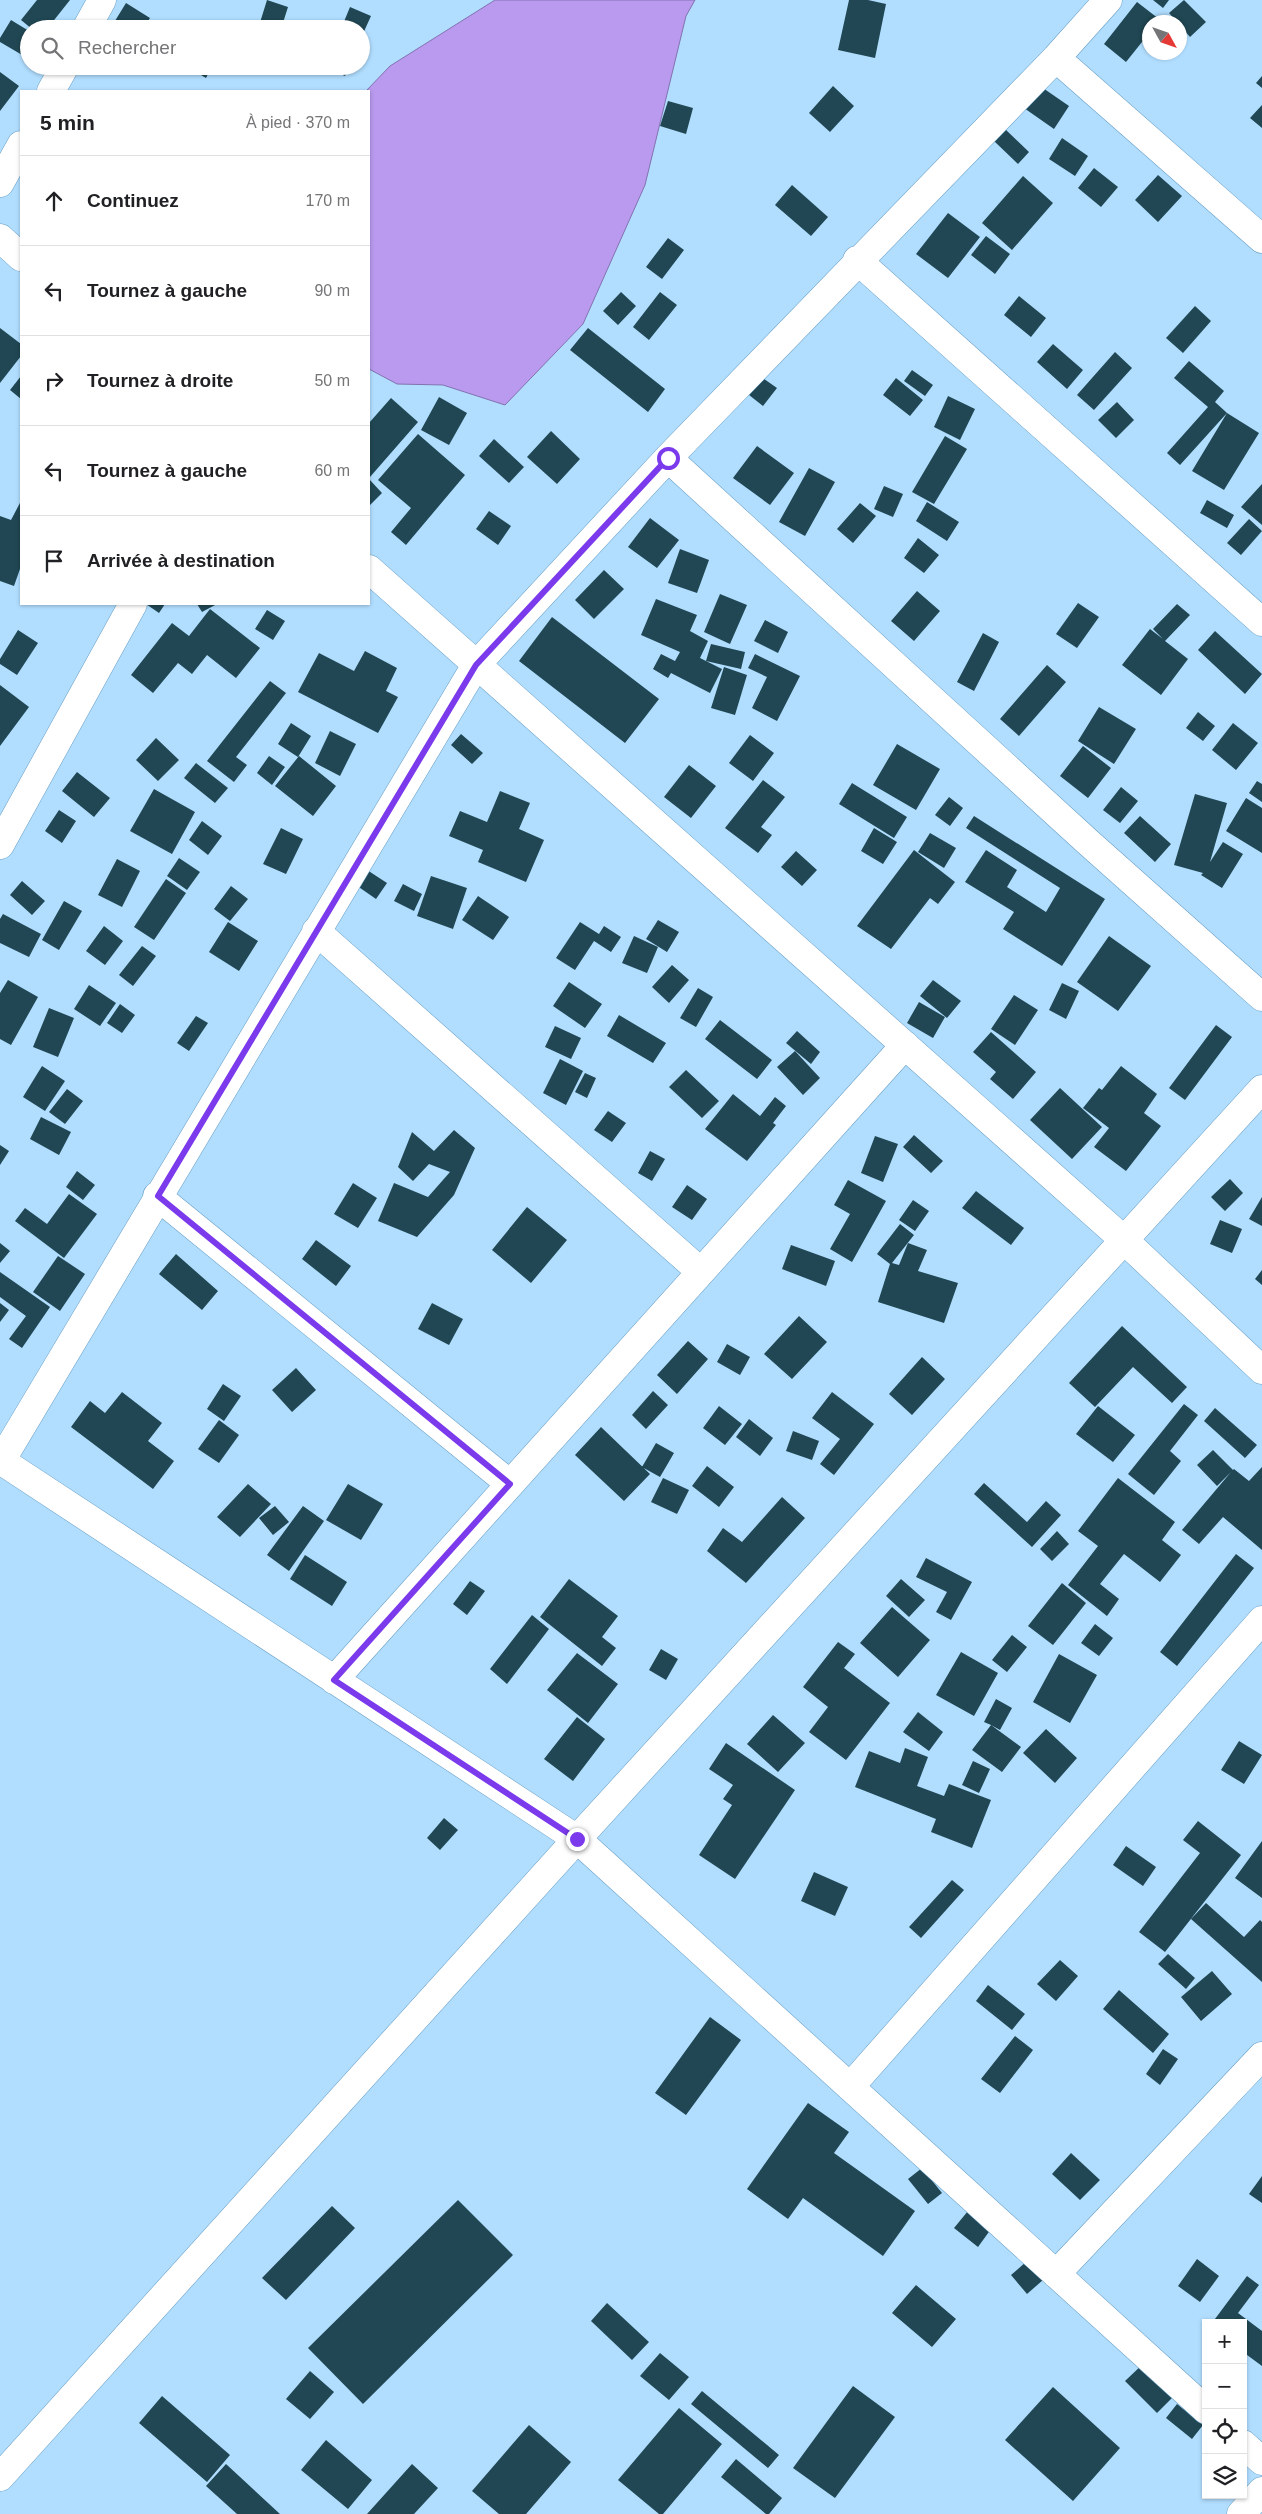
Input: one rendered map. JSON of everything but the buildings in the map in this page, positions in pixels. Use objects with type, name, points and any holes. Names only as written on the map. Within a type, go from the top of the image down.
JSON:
[{"type":"street","points":[[91,20],[102,0]]},
{"type":"street","points":[[1108,0],[1056,58],[857,260],[668,458],[476,665],[1,1460],[577,1839],[1205,2409]]},
{"type":"street","points":[[1056,58],[1262,238]]},
{"type":"street","points":[[52,90],[60,75]]},
{"type":"street","points":[[0,183],[20,147]]},
{"type":"street","points":[[0,238],[20,256]]},
{"type":"street","points":[[857,260],[1262,622]]},
{"type":"street","points":[[668,458],[1089,843],[1262,997]]},
{"type":"street","points":[[370,570],[1124,1240],[1262,1370]]},
{"type":"street","points":[[0,845],[132,605]]},
{"type":"street","points":[[316,931],[701,1272]]},
{"type":"street","points":[[334,1680],[905,1045]]},
{"type":"street","points":[[0,2477],[577,1839],[1262,1089]]},
{"type":"street","points":[[158,1196],[510,1484]]},
{"type":"street","points":[[850,2087],[1262,1620]]},
{"type":"street","points":[[1056,2274],[1262,2056]]},
{"type":"street","points":[[1247,2448],[1262,2461]]},
{"type":"street","points":[[1241,2514],[1262,2491]]},
{"type":"shaded area","points":[[495,0],[695,0],[686,16],[645,185],[583,324],[505,405],[443,385],[397,384],[370,370],[370,90],[367,90],[390,66]]},
{"type":"route","points":[[577,1839],[334,1680],[510,1484],[158,1196],[476,665],[668,458]]}]
